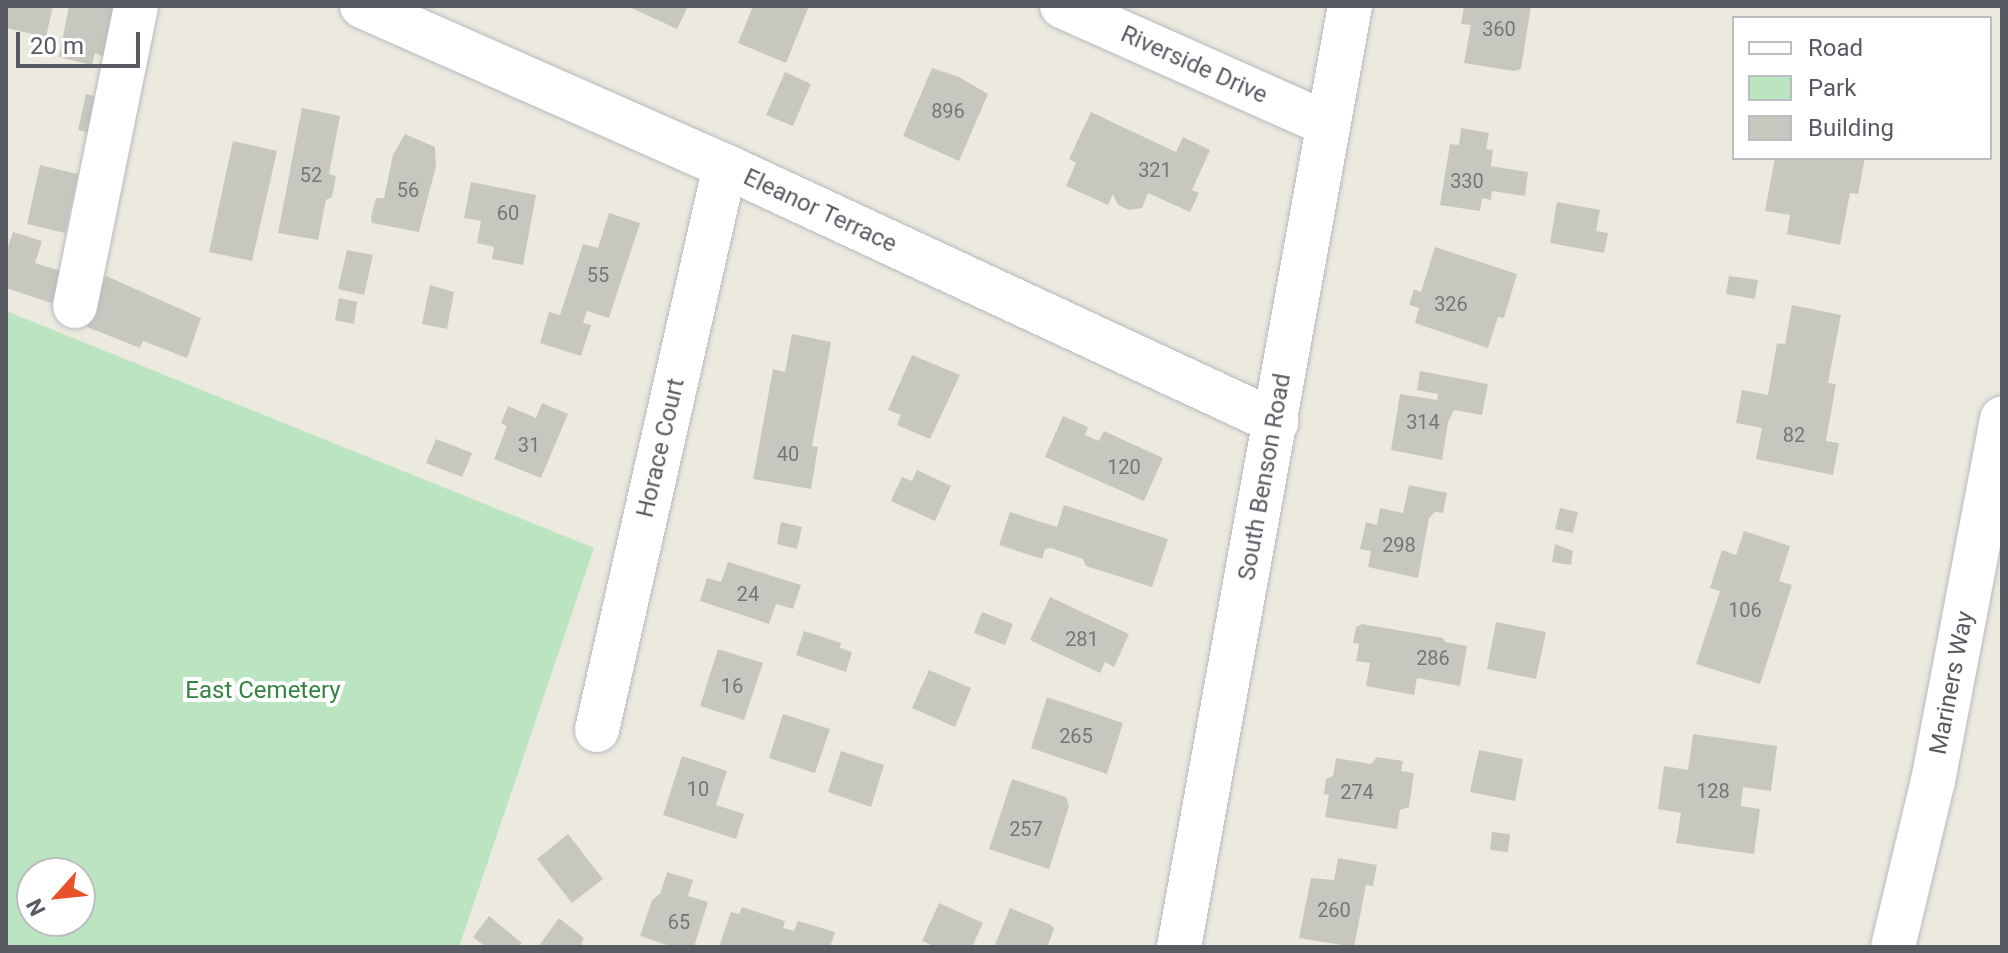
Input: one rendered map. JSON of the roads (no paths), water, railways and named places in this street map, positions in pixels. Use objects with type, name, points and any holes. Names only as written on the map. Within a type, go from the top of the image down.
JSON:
[{"type":"street","points":[[75,306],[136,6]]},
{"type":"street","name":"Eleanor Terrace","points":[[362,6],[725,166],[1276,422]]},
{"type":"street","name":"Riverside Drive","points":[[1062,6],[1327,124]]},
{"type":"street","name":"South Benson Road","points":[[1179,947],[1350,6]]},
{"type":"street","name":"Horace Court","points":[[597,730],[725,166]]},
{"type":"street","name":"Mariners Way","points":[[1893,947],[1933,781],[2002,418]]},
{"type":"park label","name":"East Cemetery","points":[[263,691]]}]
